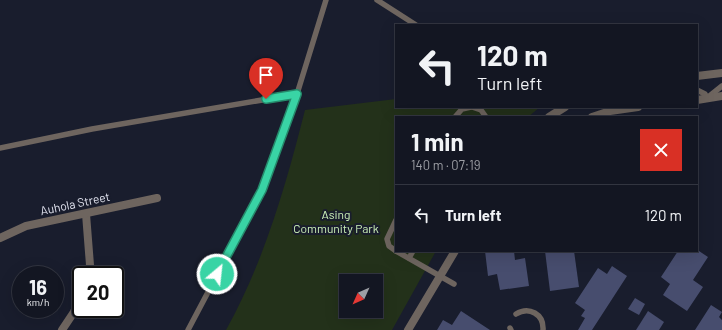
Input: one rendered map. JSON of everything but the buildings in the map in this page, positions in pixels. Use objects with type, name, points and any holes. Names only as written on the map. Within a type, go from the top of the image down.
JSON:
[{"type":"street","points":[[698,76],[722,73]]},
{"type":"street","points":[[698,100],[722,96]]},
{"type":"street","points":[[551,116],[563,108]]},
{"type":"street","points":[[595,116],[622,108]]},
{"type":"street","name":"Auhola Street","points":[[0,238],[26,226],[157,198]]},
{"type":"street","points":[[86,214],[90,266]]},
{"type":"street","points":[[408,330],[454,252]]},
{"type":"street","points":[[62,330],[72,315]]},
{"type":"lane","points":[[188,330],[262,190],[297,94],[326,0]]},
{"type":"lane","points":[[377,0],[414,24]]},
{"type":"lane","points":[[698,90],[705,94],[707,98],[722,86]]},
{"type":"lane","points":[[0,148],[92,128],[297,94]]},
{"type":"lane","points":[[456,116],[462,109],[467,108]]},
{"type":"lane","points":[[475,108],[481,110],[485,116]]},
{"type":"lane","points":[[395,222],[387,239],[389,246],[395,250]]},
{"type":"lane","points":[[398,252],[454,284]]},
{"type":"lane","points":[[409,258],[412,252]]},
{"type":"lane","points":[[516,314],[526,310],[535,313],[542,320],[543,330]]},
{"type":"green space","name":"Asing Community Park","points":[[395,99],[395,108],[539,108],[529,116],[395,116],[395,252],[435,252],[392,330],[226,330],[252,277],[282,195],[305,110]]},
{"type":"route","points":[[217,274],[262,190],[297,94],[266,99]]}]
